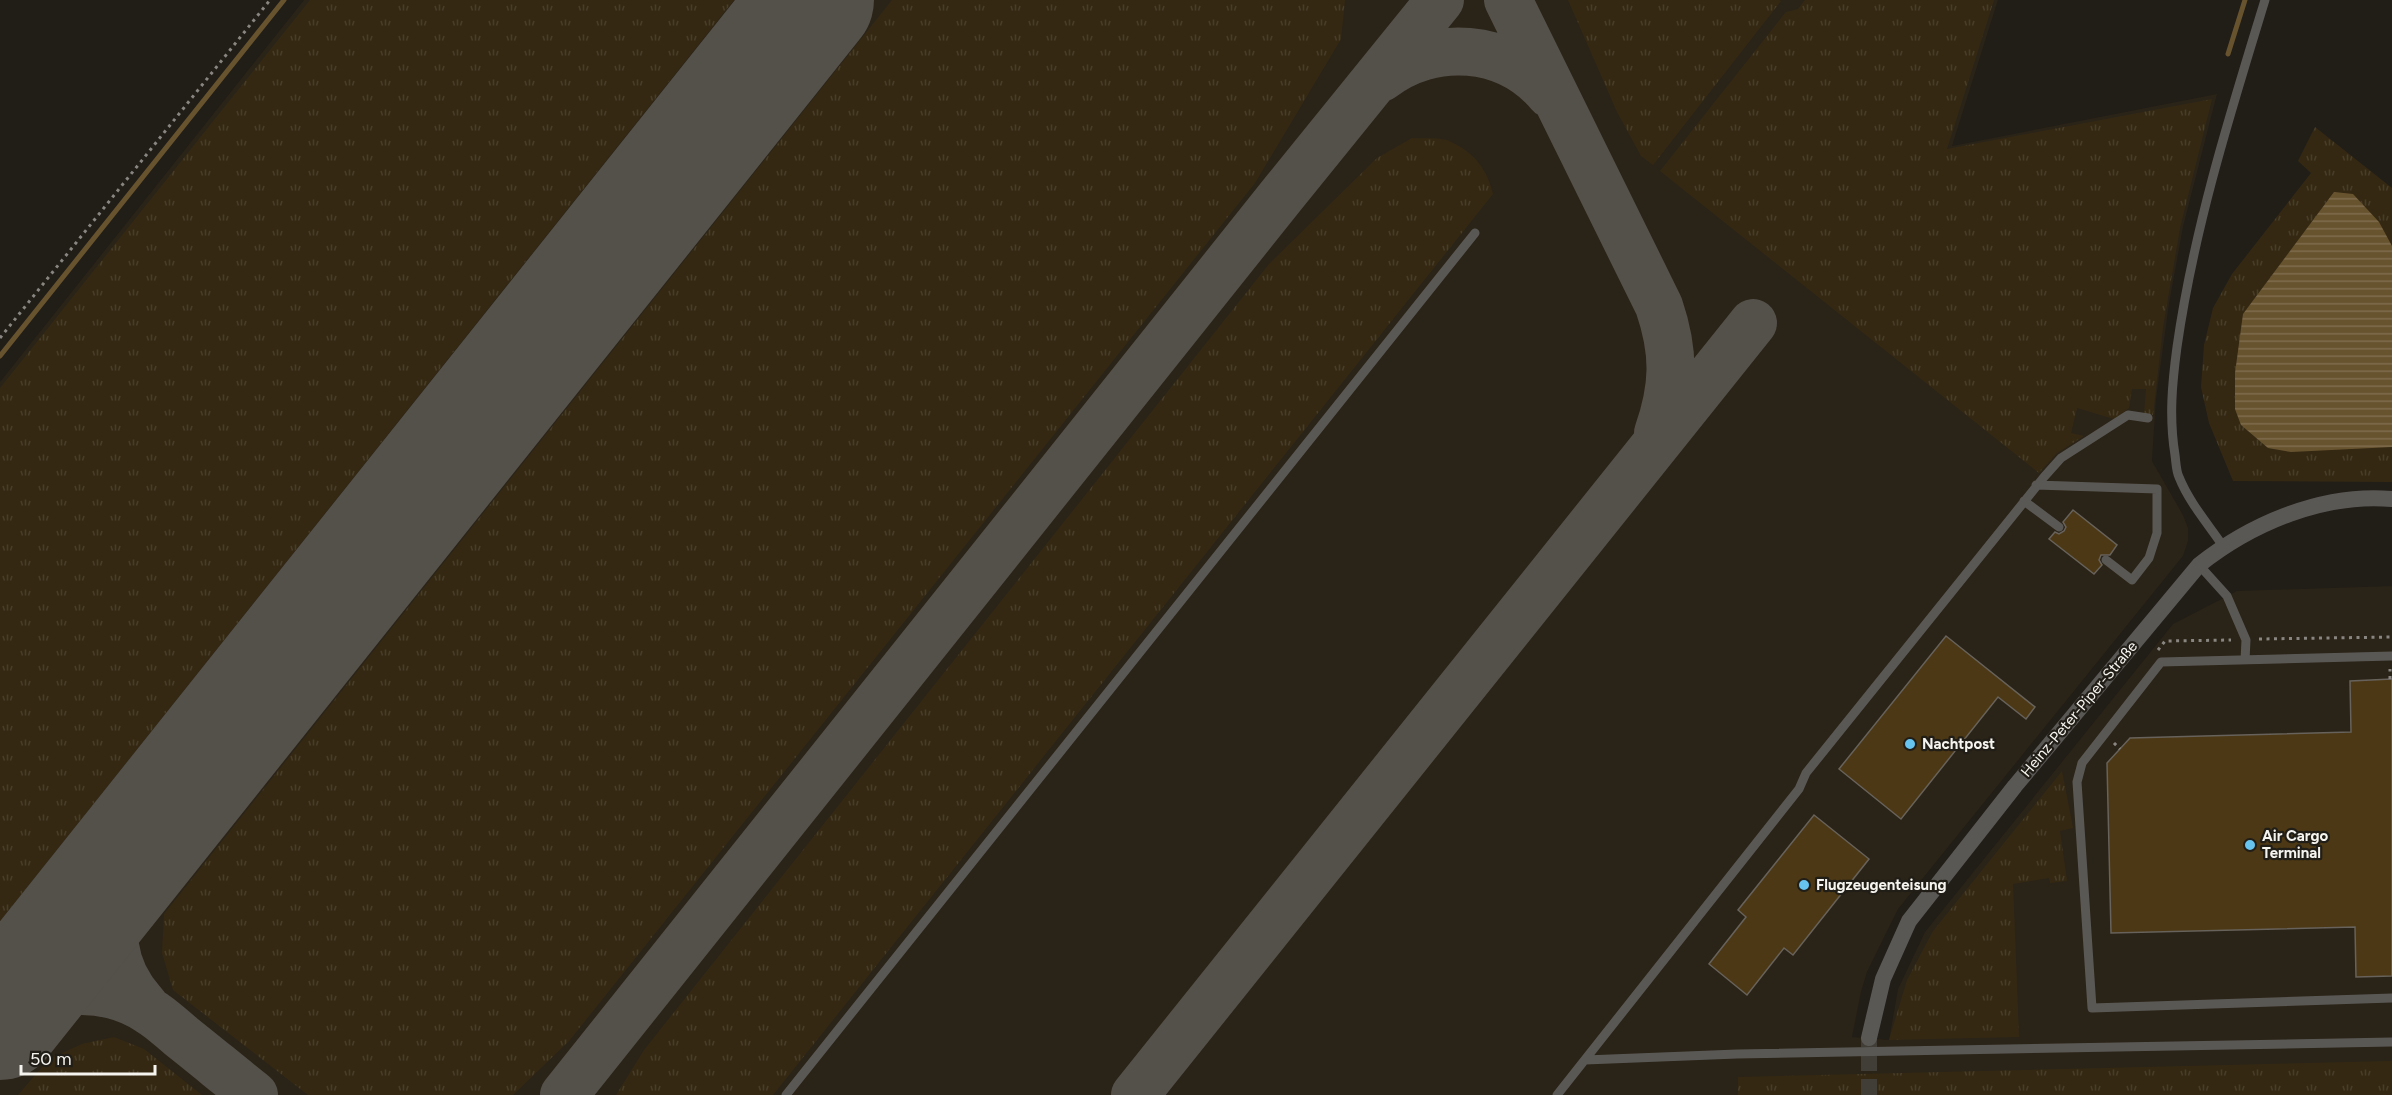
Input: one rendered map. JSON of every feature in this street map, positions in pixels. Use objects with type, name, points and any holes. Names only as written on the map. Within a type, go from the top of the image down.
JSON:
[{"type":"street","name":"Heinz-Peter-Piper-Straße","points":[[1869,1038],[1883,979],[1909,921],[2015,786],[2199,565],[2223,546],[2282,515],[2326,504],[2378,498],[2392,500]]},
{"type":"lane","points":[[2223,546],[2178,477],[2172,441],[2170,396],[2183,308],[2199,226],[2226,126],[2265,0]]},
{"type":"lane","points":[[786,1095],[1475,233]]},
{"type":"lane","points":[[1557,1095],[1799,789],[1806,773],[2036,485],[2061,458],[2128,415],[2148,418]]},
{"type":"lane","points":[[2036,485],[2157,489],[2157,533],[2149,558],[2132,580],[2106,560]]},
{"type":"lane","points":[[2024,501],[2059,527]]},
{"type":"lane","points":[[2199,565],[2227,596],[2246,640],[2246,660]]},
{"type":"lane","points":[[2392,656],[2161,662],[2082,763],[2077,782],[2092,1008],[2392,998]]},
{"type":"lane","points":[[1585,1060],[1749,1054],[2392,1041]]},
{"type":"path","points":[[0,338],[270,0]]},
{"type":"shaded area","points":[[304,0],[1998,0],[1952,146],[2217,94],[2183,227],[2169,304],[2156,399],[2152,461],[2188,528],[2188,541],[2183,556],[1898,909],[1867,972],[1852,1037],[1889,1040],[1898,989],[1925,932],[2173,624],[2237,591],[2392,586],[2392,1095],[0,1095],[0,382]]},
{"type":"shaded area","points":[[2334,192],[2353,194],[2379,222],[2392,246],[2392,447],[2291,452],[2268,448],[2241,425],[2235,409],[2235,373],[2243,314]]},
{"type":"green space","points":[[310,0],[734,0],[0,921],[0,388]]},
{"type":"green space","points":[[892,0],[1345,0],[1341,39],[1255,183],[569,1041],[513,1095],[308,1095],[173,990],[162,953],[164,914]]},
{"type":"green space","points":[[1568,0],[1781,1],[1653,165],[1641,156],[1617,112]]},
{"type":"green space","points":[[1805,0],[1994,0],[1947,149],[2212,99],[2180,228],[2163,327],[2153,415],[2144,414],[2146,389],[2132,389],[2129,408],[2114,419],[2077,408],[2071,433],[2084,436],[2057,453],[2039,473],[1660,171],[1786,12],[1798,9]]},
{"type":"green space","points":[[2315,127],[2392,188],[2392,482],[2233,481],[2209,423],[2201,387],[2204,345],[2213,308],[2232,274],[2311,173],[2298,161]]},
{"type":"green space","points":[[1412,138],[1445,140],[1466,150],[1483,169],[1493,194],[773,1095],[616,1095],[644,1050],[1269,264],[1377,158]]},
{"type":"green space","points":[[2062,771],[2073,828],[2060,831],[2067,881],[2050,883],[2049,878],[2013,884],[2019,1037],[1889,1040],[1907,980],[1933,931]]},
{"type":"green space","points":[[114,1037],[144,1049],[202,1095],[18,1095],[49,1059],[82,1044]]},
{"type":"green space","points":[[2392,1061],[2392,1095],[1738,1095],[1738,1077]]},
{"type":"building","points":[[2073,510],[2117,545],[2110,555],[2101,555],[2099,560],[2102,565],[2094,574],[2049,539],[2055,532],[2059,534],[2064,531],[2066,527],[2063,522]]},
{"type":"building","name":"Nachtpost","points":[[1946,636],[2035,707],[2026,719],[1998,697],[1901,819],[1839,769]]},
{"type":"building","name":"Air Cargo Terminal","points":[[2392,679],[2392,976],[2356,977],[2355,927],[2111,933],[2107,763],[2130,738],[2351,732],[2350,681]]},
{"type":"building","name":"Flugzeugenteisung","points":[[1814,815],[1869,859],[1793,955],[1784,948],[1747,995],[1709,964],[1746,917],[1738,910]]},
{"type":"waterway","points":[[0,356],[284,0]]},
{"type":"waterway","points":[[2228,54],[2245,0]]},
{"type":"taxiway","points":[[564,1095],[1440,0]]},
{"type":"taxiway","points":[[1508,0],[1659,306],[1668,339],[1670,385],[1658,433]]},
{"type":"taxiway","points":[[1381,78],[1401,65],[1423,56],[1446,52],[1469,52],[1491,56],[1513,64],[1533,77],[1550,94]]},
{"type":"taxiway","points":[[1135,1095],[1753,323]]},
{"type":"taxiway","points":[[142,841],[127,865],[120,883],[113,929],[118,960],[123,974],[148,1010]]},
{"type":"taxiway","points":[[0,1024],[15,1011],[52,994],[92,991],[112,995],[131,1001],[158,1017],[254,1095]]},
{"type":"runway","points":[[0,1019],[813,0]]},
{"type":"tunnel","points":[[1869,1038],[1869,1095]]},
{"type":"place","name":"Nachtpost","points":[[1910,744]]},
{"type":"place","name":"Air Cargo Terminal","points":[[2250,845]]},
{"type":"place","name":"Flugzeugenteisung","points":[[1804,885]]}]
